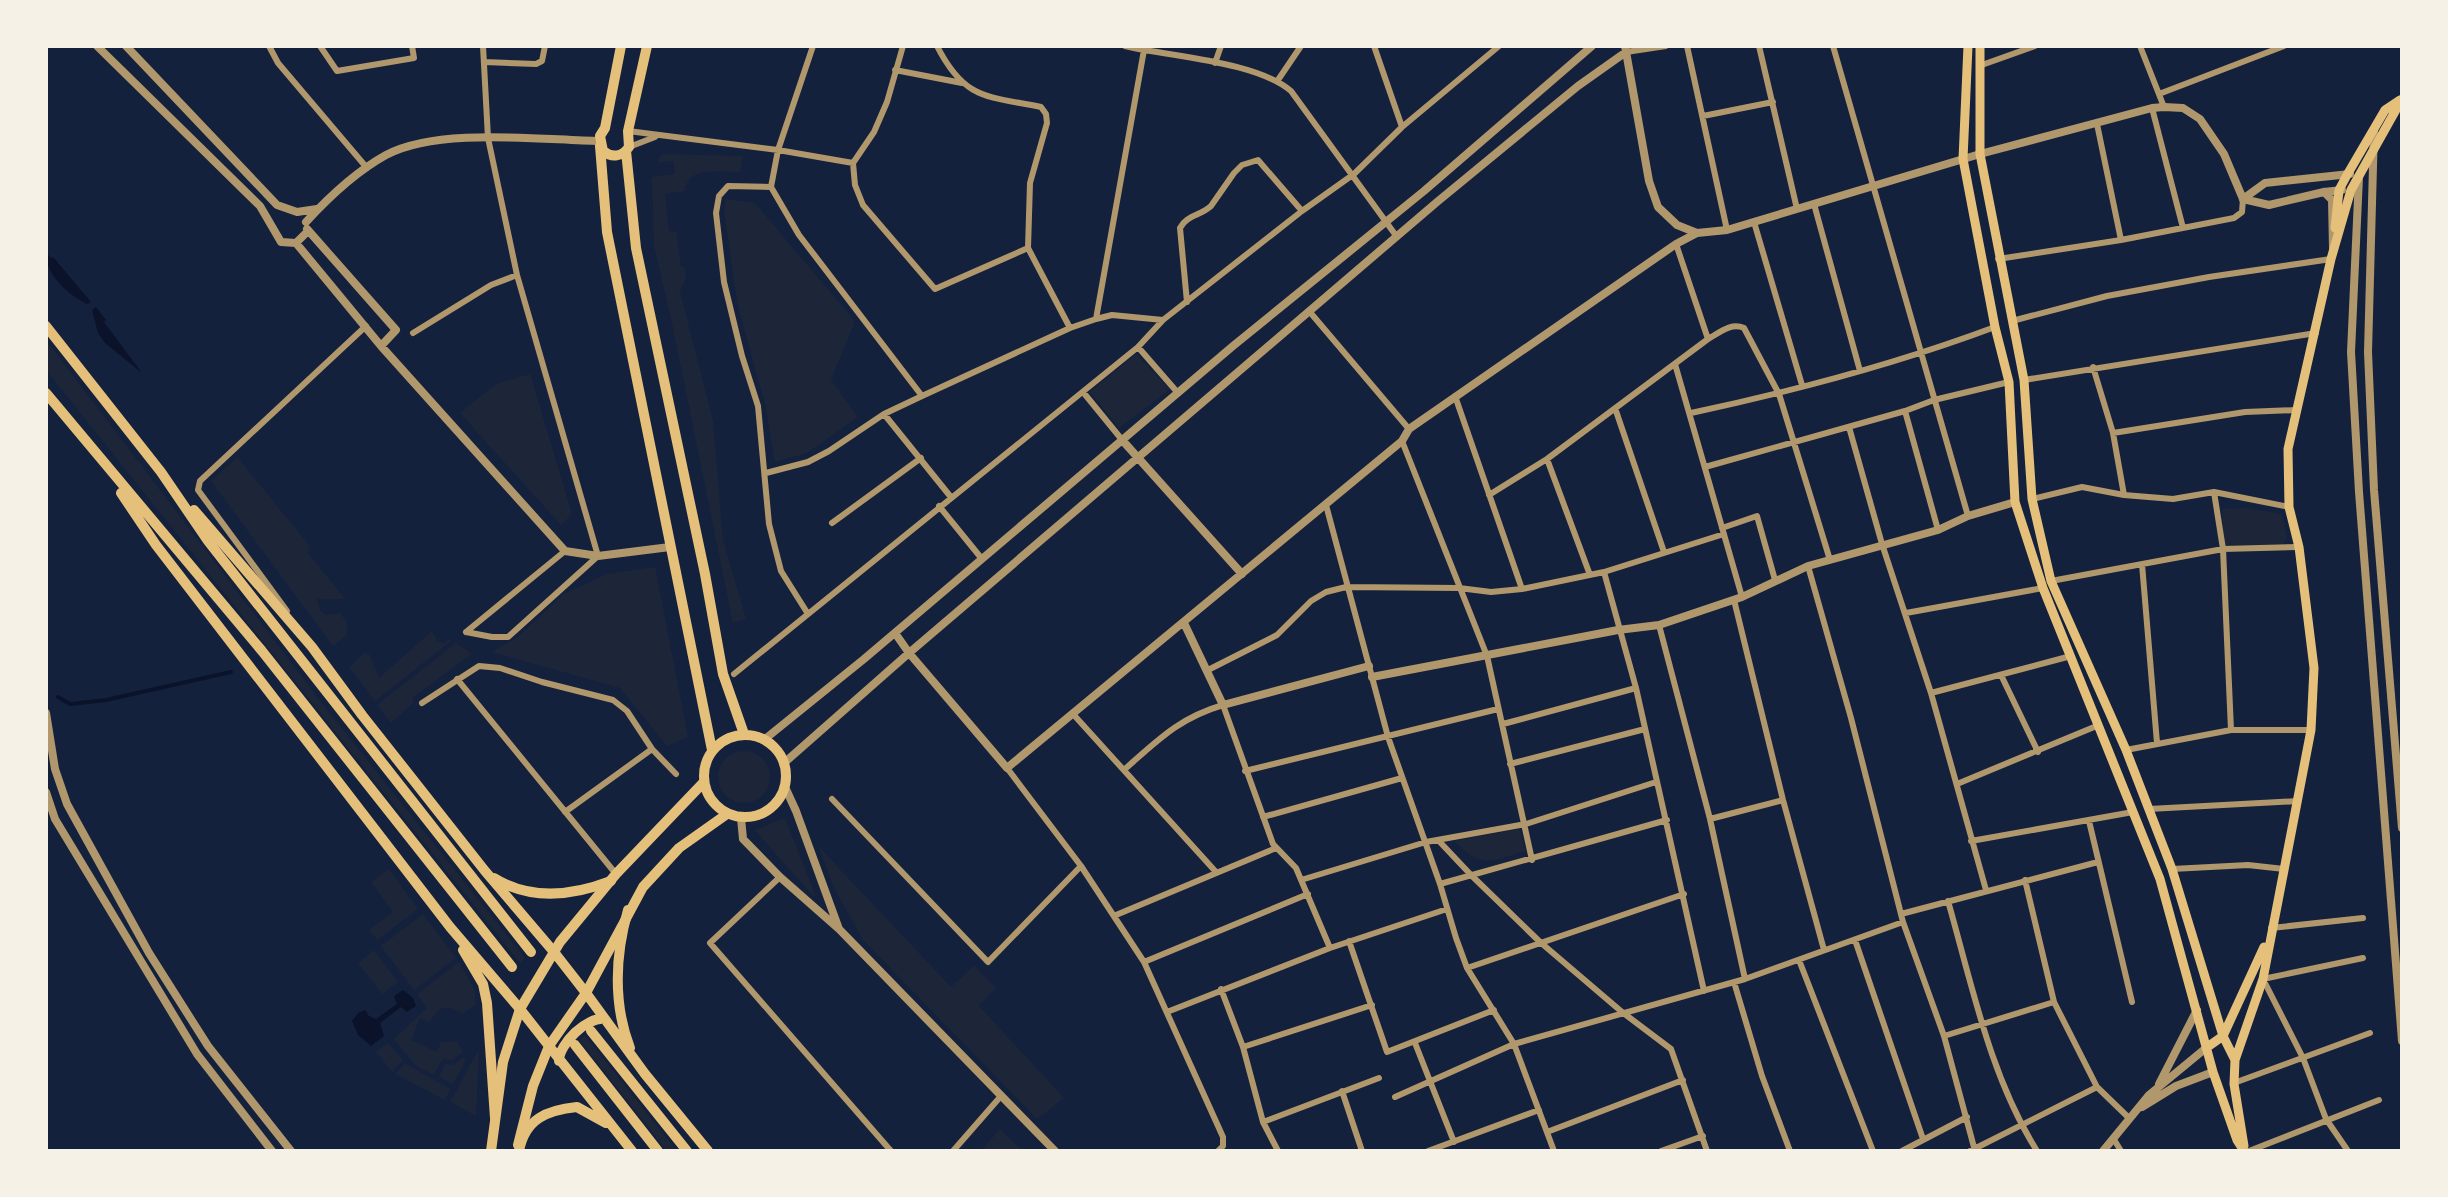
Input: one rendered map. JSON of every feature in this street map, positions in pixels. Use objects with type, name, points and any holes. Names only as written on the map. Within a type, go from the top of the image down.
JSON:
[{"type":"main road","points":[[621,46],[600,144],[607,232],[712,750]]},
{"type":"main road","points":[[647,46],[628,131],[636,248],[723,674],[744,734]]},
{"type":"main road","points":[[1968,46],[1963,159],[1995,327],[2009,382],[2015,502],[2071,656],[2160,879],[2213,1072],[2237,1140],[2246,1151]]},
{"type":"main road","points":[[1980,46],[1980,154],[2024,380],[2032,499],[2047,584],[2126,750],[2172,869],[2223,1036],[2235,1060]]},
{"type":"main road","points":[[2332,255],[2339,190],[2385,110],[2402,99]]},
{"type":"main road","points":[[2246,1151],[2234,1084],[2235,1060],[2263,979],[2311,730],[2314,668],[2299,547],[2289,507],[2288,449],[2332,255],[2351,190],[2402,99]]},
{"type":"main road","points":[[605,128],[619,125],[628,131]]},
{"type":"main road","points":[[600,144],[612,156],[628,149]]},
{"type":"main road","points":[[46,326],[161,472],[312,647],[362,715],[485,871],[554,952],[645,1074],[708,1151]]},
{"type":"main road","points":[[46,393],[262,651],[512,967]]},
{"type":"main road","points":[[90,449],[156,545],[450,927],[520,1009],[632,1151]]},
{"type":"main road","points":[[161,472],[208,541],[531,952]]},
{"type":"main road","points":[[744,734],[765,739],[774,746],[784,763],[785,787],[771,808],[761,814],[741,818],[727,814],[713,802],[704,782],[706,760],[721,741],[744,734]]},
{"type":"main road","points":[[491,1151],[503,1062],[520,1009],[554,952],[614,877],[704,782]]},
{"type":"main road","points":[[518,1151],[521,1125],[549,1046],[586,993],[628,910],[643,887],[679,848],[727,814]]},
{"type":"main road","points":[[485,871],[519,890],[542,893],[566,894],[614,877]]},
{"type":"main road","points":[[628,910],[618,957],[618,997],[629,1047],[645,1074]]},
{"type":"main road","points":[[450,927],[483,984],[493,1063],[495,1118]]},
{"type":"main road","points":[[2206,1048],[2223,1036],[2270,932]]},
{"type":"main road","points":[[559,1061],[559,1052],[565,1044],[591,1021],[605,1019]]},
{"type":"main road","points":[[591,1031],[687,1151]]},
{"type":"main road","points":[[575,1045],[658,1151]]},
{"type":"main road","points":[[2213,1072],[2224,1070],[2235,1060]]},
{"type":"main road","points":[[518,1151],[531,1123],[544,1113],[560,1109],[577,1107],[614,1129]]},
{"type":"street","points":[[126,46],[277,205],[292,212],[396,330],[381,346]]},
{"type":"street","points":[[269,46],[278,63],[367,168]]},
{"type":"street","points":[[320,46],[337,71],[414,58],[412,46]]},
{"type":"street","points":[[483,46],[488,138],[517,275],[598,556]]},
{"type":"street","points":[[484,62],[536,64],[542,61],[545,46]]},
{"type":"street","points":[[813,46],[778,150],[771,187],[799,235],[922,396]]},
{"type":"street","points":[[903,46],[887,102],[874,132],[853,163],[855,185],[863,205],[935,289],[1028,248]]},
{"type":"street","points":[[937,46],[962,83]]},
{"type":"street","points":[[1125,46],[1215,63],[1278,80],[1291,91],[1354,174],[1397,237]]},
{"type":"street","points":[[1215,63],[1221,46]]},
{"type":"street","points":[[1278,80],[1301,46]]},
{"type":"street","points":[[1374,46],[1402,127]]},
{"type":"street","points":[[734,674],[950,496],[1138,347],[1163,320],[1354,174],[1402,127],[1499,46]]},
{"type":"street","points":[[765,739],[1592,46]]},
{"type":"street","points":[[784,763],[1309,311],[1578,86],[1625,49],[1666,46]]},
{"type":"street","points":[[1687,46],[1727,230]]},
{"type":"street","points":[[1759,46],[1797,209]]},
{"type":"street","points":[[1833,46],[1968,516]]},
{"type":"street","points":[[1979,66],[2035,46]]},
{"type":"street","points":[[2140,46],[2164,107]]},
{"type":"street","points":[[2159,94],[2284,46]]},
{"type":"street","points":[[103,48],[260,206],[281,242],[296,243],[381,346],[565,551],[598,556],[670,547]]},
{"type":"street","points":[[1625,49],[1649,181],[1658,207],[1677,225],[1697,233]]},
{"type":"street","points":[[1096,319],[1144,50]]},
{"type":"street","points":[[895,70],[962,83],[997,101],[1041,107],[1046,114],[1047,123],[1030,183],[1028,248],[1070,328]]},
{"type":"street","points":[[1703,116],[1773,102]]},
{"type":"street","points":[[1007,768],[1402,441],[1409,429],[1676,244],[1697,233],[1727,230],[1980,154],[2164,107],[2183,108],[2200,119],[2224,154],[2243,199],[2242,212],[2234,218],[1998,259]]},
{"type":"street","points":[[2152,108],[2183,228]]},
{"type":"street","points":[[2097,124],[2121,240]]},
{"type":"street","points":[[2374,129],[2368,352],[2374,490],[2402,828]]},
{"type":"street","points":[[628,131],[853,163]]},
{"type":"street","points":[[628,149],[658,136]]},
{"type":"street","points":[[296,243],[318,209],[367,168],[407,147],[430,142],[488,138],[600,144]]},
{"type":"street","points":[[2358,156],[2351,352],[2402,1041]]},
{"type":"street","points":[[1187,302],[1180,228],[1185,219],[1205,212],[1211,206],[1242,165],[1258,160],[1302,211]]},
{"type":"street","points":[[2243,199],[2265,183],[2359,174]]},
{"type":"street","points":[[771,187],[728,186],[719,196],[716,213],[724,282],[758,406],[769,524],[781,571],[808,614]]},
{"type":"street","points":[[2243,199],[2269,205],[2324,192],[2351,190]]},
{"type":"street","points":[[2012,321],[2107,296],[2332,255],[2332,200],[2324,192]]},
{"type":"street","points":[[1814,204],[1860,371]]},
{"type":"street","points":[[273,228],[276,219],[292,212],[318,209]]},
{"type":"street","points":[[1754,222],[1802,385]]},
{"type":"street","points":[[1676,244],[1708,339]]},
{"type":"street","points":[[413,333],[491,285],[517,275]]},
{"type":"street","points":[[1309,311],[1409,429]]},
{"type":"street","points":[[766,473],[808,462],[884,414],[1070,328],[1112,315],[1163,320]]},
{"type":"street","points":[[312,647],[200,492],[200,481],[366,326]]},
{"type":"street","points":[[1489,495],[1547,459],[1708,339],[1730,327],[1744,328],[1779,394],[1830,560]]},
{"type":"street","points":[[1691,413],[1779,394],[1802,385],[1921,354],[1995,327]]},
{"type":"street","points":[[2024,380],[2316,333]]},
{"type":"street","points":[[1138,347],[1178,393]]},
{"type":"street","points":[[1675,364],[1723,531],[1783,800],[1824,950]]},
{"type":"street","points":[[2093,367],[2113,433],[2124,495]]},
{"type":"street","points":[[1705,467],[1905,411],[1934,400],[2009,382]]},
{"type":"street","points":[[1083,392],[1242,574]]},
{"type":"street","points":[[1455,396],[1522,589]]},
{"type":"street","points":[[1615,408],[1664,552]]},
{"type":"street","points":[[2113,433],[2245,412],[2297,410]]},
{"type":"street","points":[[1905,411],[1938,530]]},
{"type":"street","points":[[884,414],[950,496]]},
{"type":"street","points":[[1849,427],[1882,544],[1931,693],[1986,890]]},
{"type":"street","points":[[1402,441],[1487,656],[1532,860]]},
{"type":"street","points":[[832,523],[921,458]]},
{"type":"street","points":[[1547,459],[1590,575]]},
{"type":"street","points":[[2032,499],[2082,487],[2124,495],[2173,499],[2214,492],[2289,507]]},
{"type":"street","points":[[2214,492],[2223,549],[2231,730]]},
{"type":"street","points":[[1372,677],[1659,625],[1738,598],[1808,566],[1938,530],[1968,516],[2015,502]]},
{"type":"street","points":[[1326,505],[1388,737],[1467,968],[1514,1044],[1554,1151]]},
{"type":"street","points":[[939,506],[982,559]]},
{"type":"street","points":[[1208,670],[1277,635],[1311,601],[1326,592],[1346,587],[1459,588],[1491,592],[1522,589],[1604,572],[1757,516],[1775,580]]},
{"type":"street","points":[[1906,613],[2223,549],[2299,547]]},
{"type":"street","points":[[565,551],[466,632],[508,637],[598,556]]},
{"type":"street","points":[[2142,564],[2157,743]]},
{"type":"street","points":[[1808,566],[1903,922],[1944,1036],[1973,1150],[2097,1087]]},
{"type":"street","points":[[1604,572],[1636,688],[1704,991]]},
{"type":"street","points":[[1184,623],[1223,705],[1276,848],[1296,868],[1330,948]]},
{"type":"street","points":[[1659,625],[1710,819],[1745,979]]},
{"type":"street","points":[[895,633],[1007,768],[1116,915],[1144,962],[1223,1137],[1223,1146],[1218,1151]]},
{"type":"street","points":[[1931,693],[2071,656]]},
{"type":"street","points":[[422,703],[479,666],[613,700],[627,711],[652,749],[676,774]]},
{"type":"street","points":[[1125,769],[1179,722],[1198,712],[1369,666]]},
{"type":"street","points":[[2001,675],[2038,752]]},
{"type":"street","points":[[457,679],[614,877]]},
{"type":"street","points":[[1503,724],[1636,688]]},
{"type":"street","points":[[1245,771],[1498,709]]},
{"type":"street","points":[[46,713],[55,769],[67,804],[149,953],[208,1046],[291,1151]]},
{"type":"street","points":[[1073,714],[1216,872]]},
{"type":"street","points":[[1957,784],[2099,725]]},
{"type":"street","points":[[1510,764],[1645,729]]},
{"type":"street","points":[[2126,750],[2231,730],[2311,730]]},
{"type":"street","points":[[565,812],[652,749]]},
{"type":"street","points":[[1263,817],[1402,778]]},
{"type":"street","points":[[1301,880],[1426,842],[1526,824],[1656,782]]},
{"type":"street","points":[[785,787],[839,929]]},
{"type":"street","points":[[46,792],[55,819],[197,1054],[272,1151]]},
{"type":"street","points":[[832,799],[988,962],[1081,866]]},
{"type":"street","points":[[1710,819],[1783,800]]},
{"type":"street","points":[[2149,809],[2298,801]]},
{"type":"street","points":[[1971,841],[2135,812]]},
{"type":"street","points":[[741,818],[743,839],[780,877],[839,929],[1055,1151]]},
{"type":"street","points":[[1440,884],[1667,820]]},
{"type":"street","points":[[2089,821],[2132,1002]]},
{"type":"street","points":[[1438,840],[1540,942],[1671,1049],[1707,1151]]},
{"type":"street","points":[[1116,915],[1276,848]]},
{"type":"street","points":[[1901,914],[2098,862]]},
{"type":"street","points":[[2172,869],[2248,865],[2284,869]]},
{"type":"street","points":[[780,877],[710,943],[891,1151]]},
{"type":"street","points":[[2025,880],[2054,1002],[2097,1087],[2129,1118]]},
{"type":"street","points":[[1144,962],[1308,894]]},
{"type":"street","points":[[1467,968],[1684,894]]},
{"type":"street","points":[[1948,901],[2000,1077],[2020,1125],[2037,1151]]},
{"type":"street","points":[[1167,1012],[1349,941],[1447,909]]},
{"type":"street","points":[[2270,932],[2363,918]]},
{"type":"street","points":[[1395,1097],[1514,1044],[1745,979],[1903,922]]},
{"type":"street","points":[[1855,940],[1923,1139]]},
{"type":"street","points":[[1349,941],[1387,1052],[1494,1010]]},
{"type":"street","points":[[2348,1151],[2326,1119],[2303,1058],[2263,979],[2363,958]]},
{"type":"street","points":[[1799,960],[1873,1151]]},
{"type":"street","points":[[1734,982],[1762,1076],[1790,1151]]},
{"type":"street","points":[[1221,989],[1243,1047],[1263,1122],[1278,1151]]},
{"type":"street","points":[[1944,1036],[2054,1002]]},
{"type":"street","points":[[1243,1047],[1372,1005]]},
{"type":"street","points":[[2157,1087],[2197,1010]]},
{"type":"street","points":[[2234,1084],[2370,1033]]},
{"type":"street","points":[[1415,1043],[1454,1142]]},
{"type":"street","points":[[2103,1151],[2157,1087],[2206,1048]]},
{"type":"street","points":[[2137,1109],[2176,1086],[2213,1072]]},
{"type":"street","points":[[1263,1122],[1379,1078]]},
{"type":"street","points":[[1547,1132],[1683,1080]]},
{"type":"street","points":[[1342,1091],[1362,1151]]},
{"type":"street","points":[[953,1151],[1001,1096]]},
{"type":"street","points":[[2246,1151],[2379,1100]]},
{"type":"street","points":[[1428,1151],[1539,1110]]},
{"type":"street","points":[[1902,1151],[1967,1117]]},
{"type":"street","points":[[1661,1151],[1703,1136]]},
{"type":"street","points":[[2113,1138],[2121,1151]]},
{"type":"shaded area","points":[[663,154],[743,156],[740,172],[698,174],[687,183],[685,191],[665,194],[669,231],[676,232],[681,267],[684,267],[686,276],[680,292],[713,421],[723,540],[746,619],[733,623],[654,246],[652,177],[675,174],[673,161],[658,162]]},
{"type":"shaded area","points":[[726,199],[755,203],[854,324],[831,380],[858,417],[807,453],[775,462],[766,408],[738,307],[724,210]]},
{"type":"shaded area","points":[[46,252],[91,302],[87,304],[59,284],[50,269]]},
{"type":"shaded area","points":[[96,307],[142,373],[105,343],[98,333],[92,310]]},
{"type":"shaded area","points":[[46,340],[318,698],[525,958],[520,963],[46,370]]},
{"type":"shaded area","points":[[1136,354],[1170,389],[1119,428],[1090,392]]},
{"type":"shaded area","points":[[530,374],[572,514],[561,525],[460,413],[496,384]]},
{"type":"shaded area","points":[[237,457],[310,546],[308,553],[345,599],[317,599],[321,612],[326,615],[340,613],[346,621],[347,635],[333,646],[211,481]]},
{"type":"shaded area","points":[[2246,508],[2282,514],[2287,538],[2282,546],[2224,548],[2222,509]]},
{"type":"shaded area","points":[[655,567],[688,737],[667,746],[620,688],[492,652],[518,637],[564,594],[607,574]]},
{"type":"shaded area","points":[[431,632],[436,640],[444,643],[449,639],[451,641],[375,701],[349,667],[364,653],[369,654],[379,678]]},
{"type":"shaded area","points":[[456,643],[472,654],[412,698],[413,703],[391,723],[377,705]]},
{"type":"shaded area","points":[[744,751],[762,759],[770,777],[762,795],[744,803],[726,795],[718,777],[726,759]]},
{"type":"shaded area","points":[[785,818],[815,894],[814,897],[755,830]]},
{"type":"shaded area","points":[[1519,829],[1526,851],[1495,860],[1480,860],[1454,841]]},
{"type":"shaded area","points":[[819,847],[951,987],[974,966],[996,988],[979,1006],[1064,1098],[1037,1119],[863,940],[833,886]]},
{"type":"shaded area","points":[[389,869],[418,909],[377,940],[369,930],[393,912],[371,882]]},
{"type":"shaded area","points":[[423,914],[456,958],[414,990],[381,946]]},
{"type":"shaded area","points":[[374,950],[398,982],[382,994],[358,963]]},
{"type":"shaded area","points":[[459,962],[474,988],[476,1004],[462,1014],[453,1008],[444,1008],[436,1012],[430,1022],[420,1018],[411,1040],[437,1052],[441,1042],[456,1041],[463,1051],[453,1060],[443,1059],[433,1075],[416,1066],[394,1039],[427,1008],[417,994]]},
{"type":"shaded area","points":[[403,990],[413,998],[416,1006],[407,1012],[401,1007],[380,1023],[384,1036],[371,1046],[358,1035],[352,1021],[365,1010],[376,1019],[397,1004],[394,996]]},
{"type":"shaded area","points":[[585,1035],[677,1151],[667,1151],[579,1040]]},
{"type":"shaded area","points":[[388,1043],[403,1060],[392,1072],[376,1052]]},
{"type":"shaded area","points":[[479,1049],[476,1115],[476,1116],[450,1102]]},
{"type":"shaded area","points":[[462,1058],[466,1060],[453,1084],[439,1077],[445,1064],[453,1065]]},
{"type":"shaded area","points":[[405,1063],[450,1089],[445,1100],[395,1074]]},
{"type":"shaded area","points":[[1000,1129],[1023,1151],[981,1151]]},
{"type":"waterway","points":[[58,697],[70,704],[106,700],[231,672]]}]
